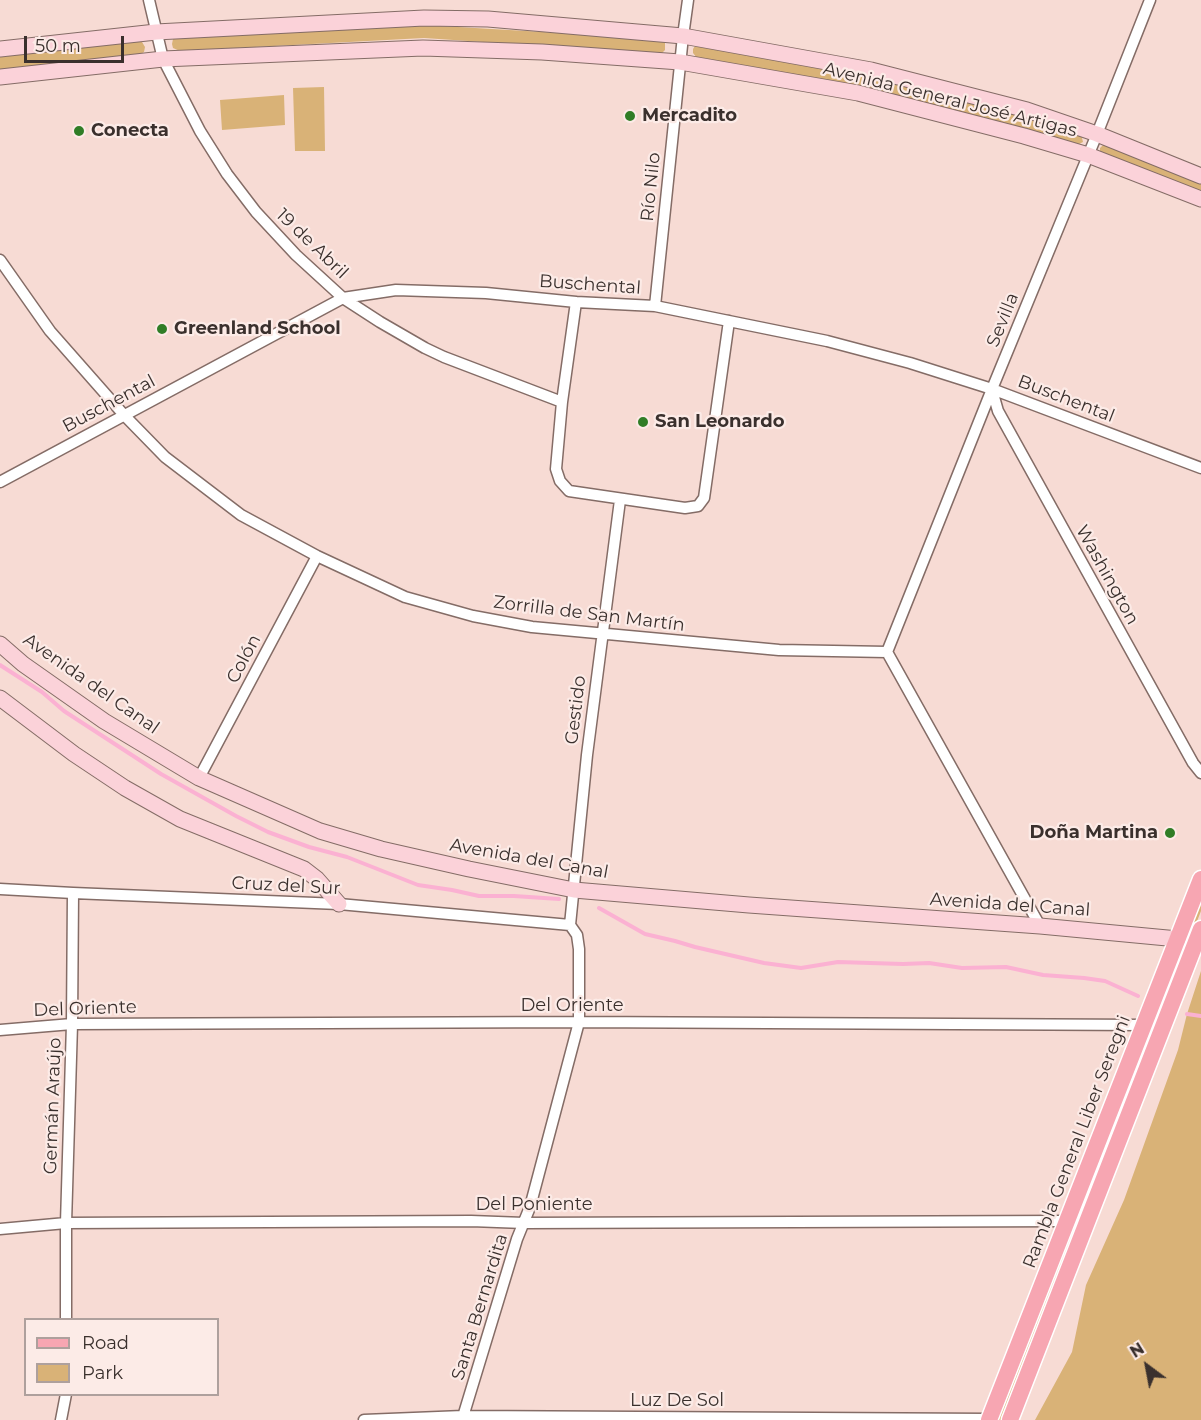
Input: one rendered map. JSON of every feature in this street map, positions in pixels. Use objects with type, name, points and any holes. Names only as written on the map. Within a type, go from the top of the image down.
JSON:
[{"type":"main road","name":"Rambla General Liber Seregni","points":[[990,1419],[1201,879]]},
{"type":"main road","points":[[1010,1420],[1201,929]]},
{"type":"street","name":"19 de Abril","points":[[149,0],[163,59],[200,131],[227,174],[256,212],[296,255],[343,298],[424,348],[562,402]]},
{"type":"street","name":"Río Nilo","points":[[655,306],[682,36],[688,0]]},
{"type":"street","name":"Sevilla","points":[[887,652],[1150,0]]},
{"type":"street","name":"Avenida General José Artigas","points":[[0,49],[156,32],[424,18],[488,19],[682,36],[871,70],[1027,110],[1097,134],[1201,176]]},
{"type":"street","name":"Avenida General José Artigas","points":[[0,77],[163,59],[423,48],[542,51],[680,62],[858,93],[1024,136],[1088,155],[1201,199]]},
{"type":"street","name":"Zorrilla de San Martín","points":[[0,260],[50,331],[124,415],[165,457],[241,515],[317,556],[405,597],[472,616],[532,627],[778,650],[887,652]]},
{"type":"street","name":"Buschental","points":[[0,482],[343,298],[396,290],[486,293],[576,302],[655,306],[827,341],[910,363],[992,389],[1201,468]]},
{"type":"street","points":[[576,302],[562,402],[556,469],[560,481],[569,491],[620,500],[685,508],[698,506],[704,498],[729,321]]},
{"type":"street","name":"Washington","points":[[992,389],[998,411],[1193,763],[1201,773]]},
{"type":"street","name":"Gestido","points":[[570,925],[587,754],[620,500]]},
{"type":"street","name":"Colón","points":[[200,778],[317,556]]},
{"type":"street","name":"Avenida del Canal","points":[[0,644],[23,664],[104,721],[200,778],[320,831],[381,849],[574,890],[1178,939]]},
{"type":"street","points":[[887,652],[1040,926]]},
{"type":"street","points":[[0,698],[74,754],[125,788],[180,819],[304,869],[339,904]]},
{"type":"street","name":"Cruz del Sur","points":[[0,889],[339,904],[570,925]]},
{"type":"street","name":"Germán Araújo","points":[[66,1318],[73,893]]},
{"type":"street","name":"Santa Bernardita","points":[[462,1418],[517,1239],[530,1207],[579,1022],[579,949],[577,935],[570,925]]},
{"type":"street","name":"Del Oriente","points":[[0,1030],[72,1024],[579,1022],[1144,1025]]},
{"type":"street","name":"Del Poniente","points":[[0,1229],[66,1224],[1067,1221]]},
{"type":"street","points":[[62,1420],[66,1396]]},
{"type":"street","name":"Luz De Sol","points":[[364,1420],[462,1418],[990,1419]]},
{"type":"green space","points":[[424,25],[662,39],[665,43],[665,50],[661,54],[424,38],[180,51],[173,48],[172,44],[177,35]]},
{"type":"green space","points":[[137,40],[145,47],[144,52],[139,55],[0,70],[0,57]]},
{"type":"green space","points":[[695,46],[871,77],[1021,115],[1081,134],[1083,142],[1075,146],[943,107],[865,88],[697,58],[693,53]]},
{"type":"green space","points":[[324,87],[325,151],[295,151],[293,88]]},
{"type":"green space","points":[[284,95],[285,125],[222,130],[220,100]]},
{"type":"green space","points":[[1108,144],[1201,179],[1201,194],[1100,152],[1103,145]]},
{"type":"green space","points":[[1201,900],[1201,911],[1061,1271],[1002,1420],[998,1420]]},
{"type":"green space","points":[[1201,971],[1201,1420],[1035,1420],[1072,1352],[1086,1285],[1124,1200],[1178,1050]]},
{"type":"waterway","points":[[0,665],[42,692],[64,711],[161,774],[268,832],[309,847],[347,857],[418,885],[479,896],[559,899]]},
{"type":"waterway","points":[[599,908],[645,934],[764,963],[801,968],[838,962],[929,963],[962,968],[1006,967],[1043,975],[1105,981],[1138,996]]},
{"type":"waterway","points":[[1187,1014],[1201,1016]]},
{"type":"place","name":"Mercadito","points":[[630,116]]},
{"type":"place","name":"Conecta","points":[[79,131]]},
{"type":"place","name":"Greenland School","points":[[162,329]]},
{"type":"place","name":"San Leonardo","points":[[643,422]]},
{"type":"place","name":"Doña Martina","points":[[1170,833]]}]
